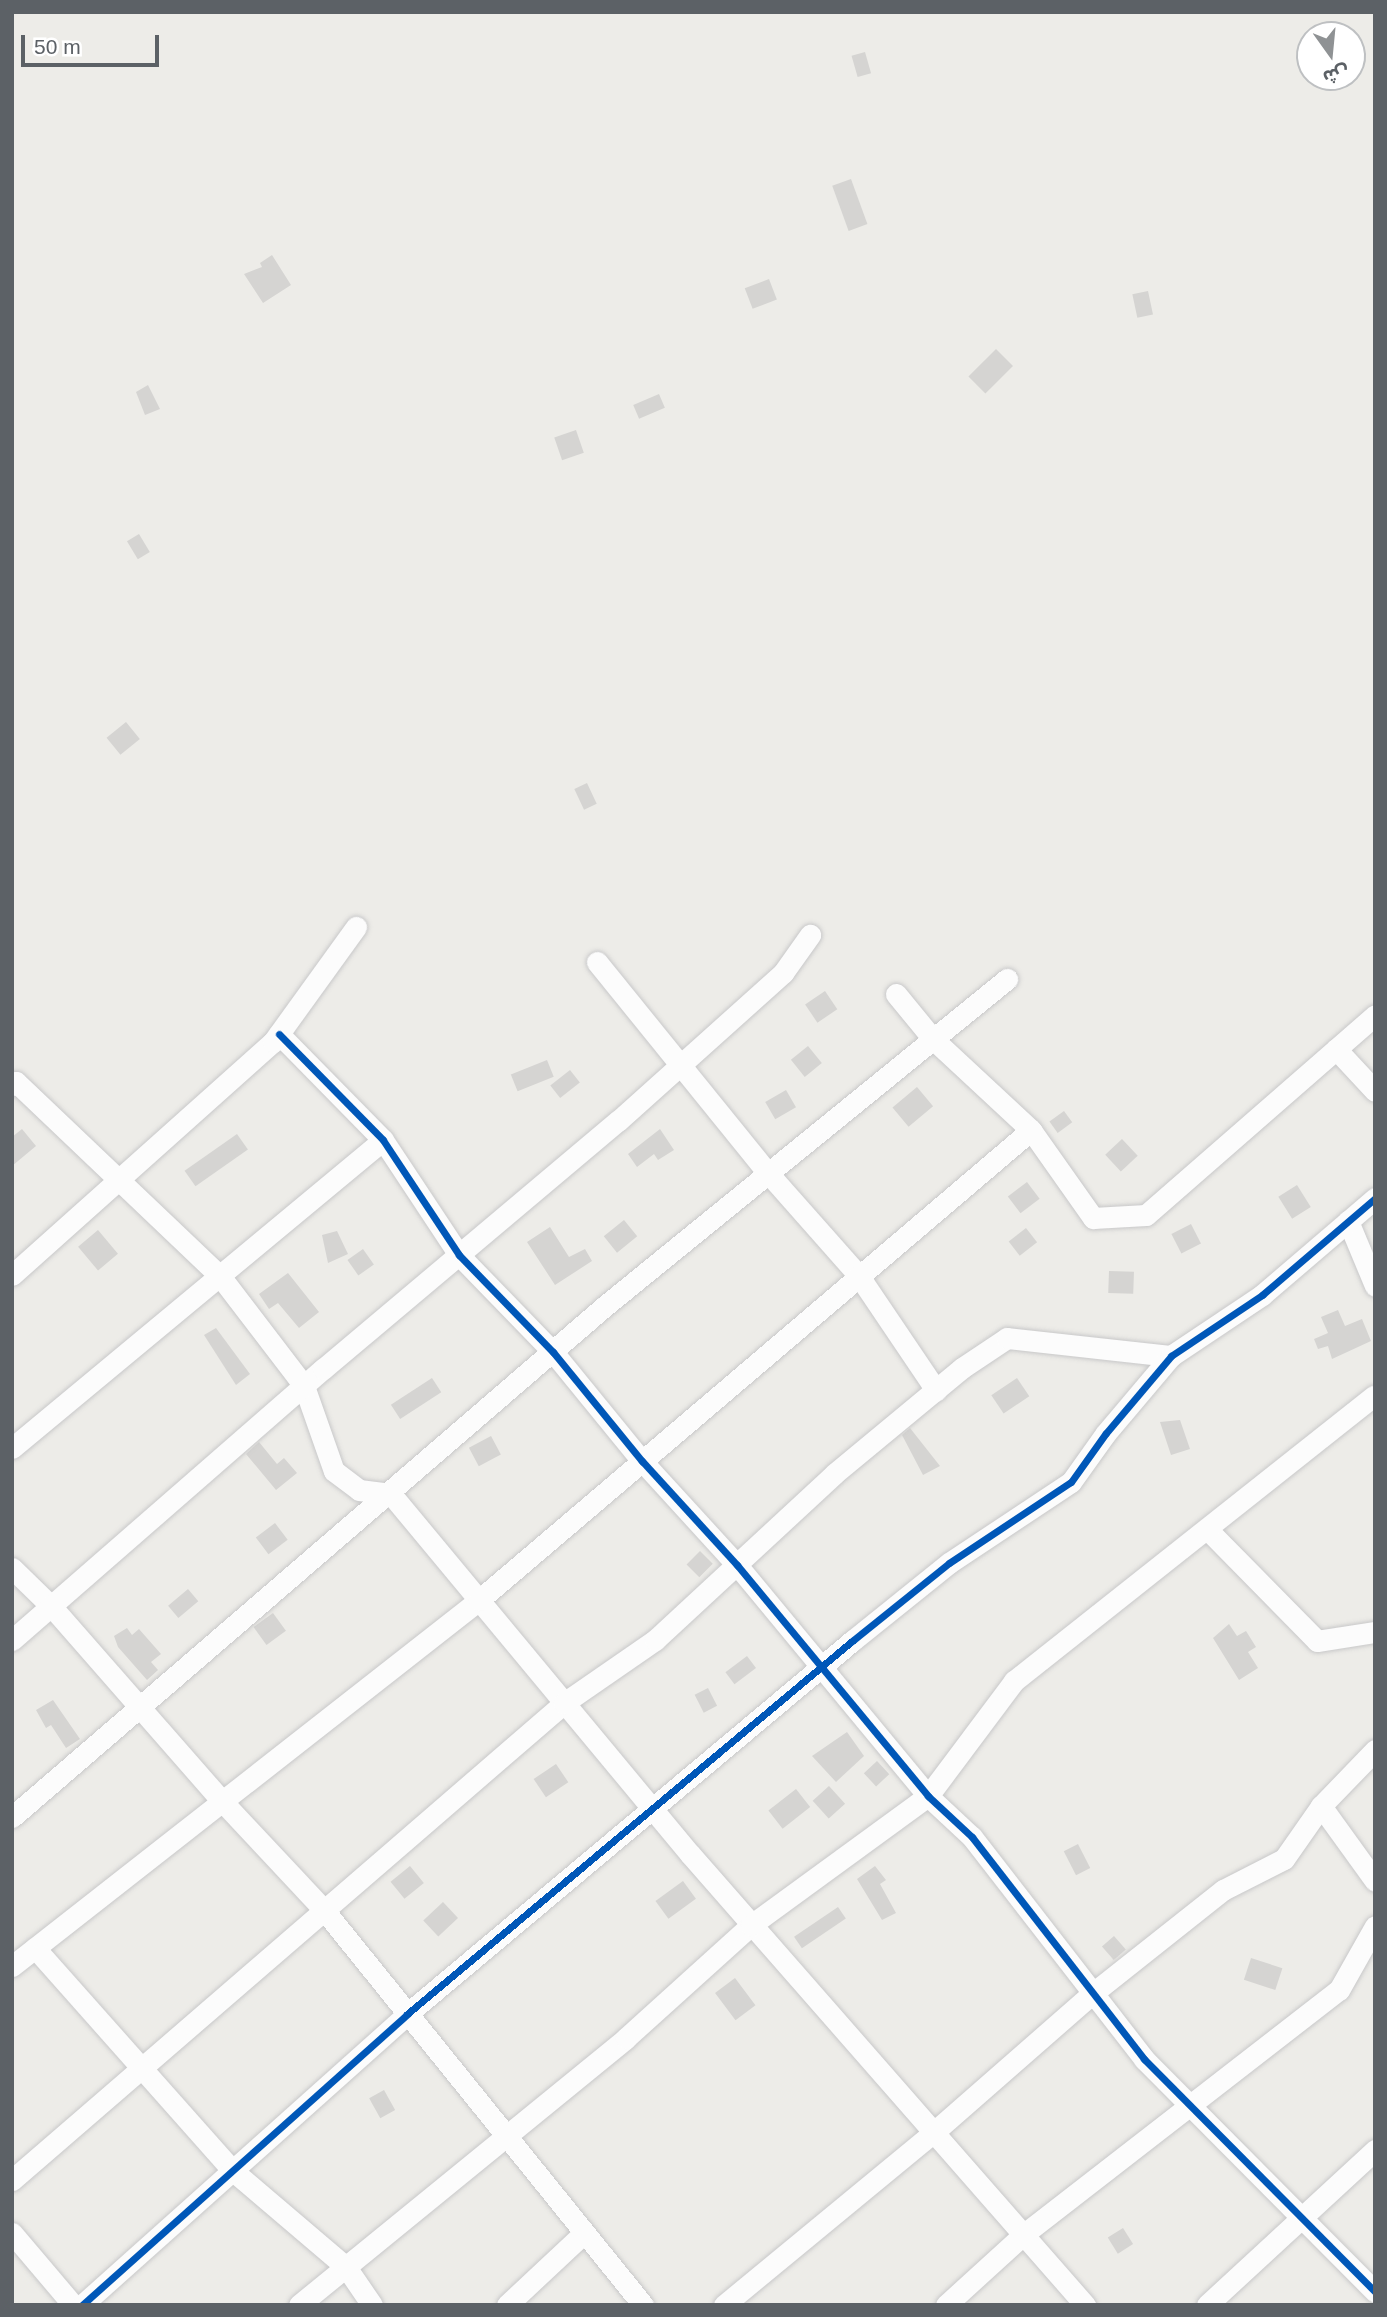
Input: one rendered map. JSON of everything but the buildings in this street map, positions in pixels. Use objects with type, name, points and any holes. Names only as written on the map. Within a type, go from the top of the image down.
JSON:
[{"type":"street","points":[[12,1275],[279,1034],[356,927]]},
{"type":"street","points":[[12,1640],[304,1386],[681,1065],[783,973],[810,935]]},
{"type":"street","points":[[597,962],[768,1173],[859,1276],[936,1390]]},
{"type":"street","points":[[12,1817],[553,1352],[1007,979]]},
{"type":"street","points":[[896,994],[933,1039],[1031,1130],[1093,1218],[1146,1215],[1375,1015]]},
{"type":"street","points":[[279,1034],[383,1140],[459,1255],[553,1352],[642,1461],[737,1565],[928,1796],[972,1837],[1144,2059],[1375,2292]]},
{"type":"street","points":[[1336,1049],[1375,1091]]},
{"type":"street","points":[[12,1085],[16,1082],[220,1276],[304,1386],[326,1440],[334,1471],[359,1490],[391,1493],[653,1811],[1085,2305]]},
{"type":"street","points":[[12,1966],[479,1600],[1031,1130]]},
{"type":"street","points":[[12,1448],[383,1140]]},
{"type":"street","points":[[82,2305],[407,2014],[653,1811],[820,1668],[949,1563],[1071,1482],[1106,1433],[1171,1356],[1262,1295],[1375,1198]]},
{"type":"street","points":[[1348,1221],[1375,1286]]},
{"type":"street","points":[[12,2180],[564,1703],[655,1640],[834,1474],[936,1390],[1007,1338],[1171,1356]]},
{"type":"street","points":[[299,2305],[626,2038],[751,1925],[928,1796],[1014,1681],[1375,1396]]},
{"type":"street","points":[[1207,1529],[1317,1641],[1375,1632]]},
{"type":"street","points":[[12,1568],[52,1607],[222,1801],[324,1910],[643,2305]]},
{"type":"street","points":[[724,2305],[934,2132],[1093,1993],[1223,1890],[1284,1859],[1321,1806],[1375,1750]]},
{"type":"street","points":[[1321,1806],[1375,1881]]},
{"type":"street","points":[[946,2305],[1024,2234],[1339,1990],[1375,1926]]},
{"type":"street","points":[[35,1948],[232,2170],[346,2267],[372,2305]]},
{"type":"street","points":[[1208,2305],[1375,2150]]},
{"type":"street","points":[[12,2233],[73,2305]]},
{"type":"street","points":[[507,2305],[584,2233]]},
{"type":"cycle path","points":[[279,1034],[383,1140],[459,1255],[553,1352],[642,1461],[737,1565],[928,1796],[972,1837],[1144,2059],[1375,2292]]},
{"type":"cycle path","points":[[82,2305],[407,2014],[852,1641],[949,1563],[1071,1482],[1106,1433],[1171,1356],[1262,1295],[1375,1198]]}]
